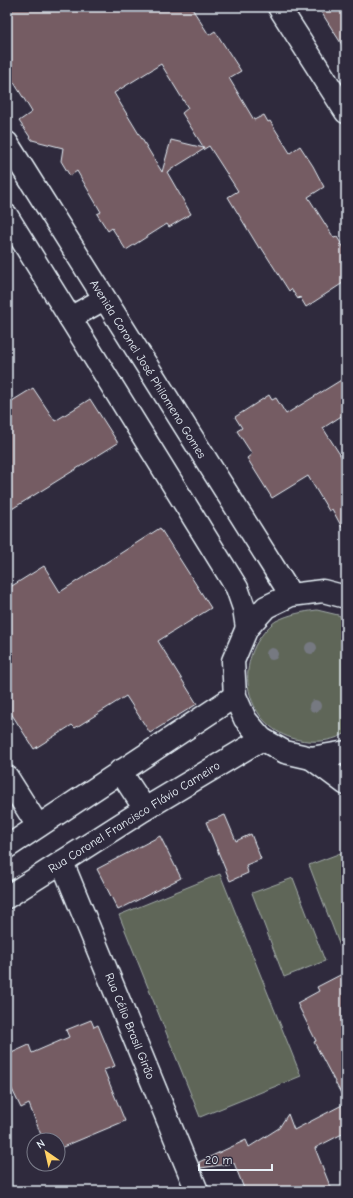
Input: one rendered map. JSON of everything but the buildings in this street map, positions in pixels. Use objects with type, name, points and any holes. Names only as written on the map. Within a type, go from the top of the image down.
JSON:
[{"type":"main road","points":[[280,7],[346,112]]},
{"type":"main road","name":"Avenida Coronel José Philomeno Gomes","points":[[7,143],[291,595]]},
{"type":"main road","points":[[7,216],[237,588],[244,608],[246,628]]},
{"type":"main road","points":[[70,318],[104,299]]},
{"type":"main road","points":[[346,597],[323,591],[291,595],[266,607],[246,628],[233,661],[234,696],[245,720],[262,739],[285,752],[311,758],[346,752]]},
{"type":"main road","points":[[7,847],[234,696]]},
{"type":"main road","name":"Rua Coronel Francisco Flávio Carneiro","points":[[7,897],[145,809],[262,739]]},
{"type":"main road","points":[[311,758],[346,784]]},
{"type":"main road","points":[[120,771],[145,809]]},
{"type":"main road","points":[[7,777],[38,826]]},
{"type":"main road","name":"Rua Célio Brasil Girão","points":[[62,862],[197,1191]]},
{"type":"green space","points":[[317,610],[338,615],[346,619],[346,733],[328,740],[308,741],[291,738],[277,731],[265,721],[256,708],[250,694],[248,679],[249,662],[255,646],[261,636],[276,621],[286,617]]},
{"type":"green space","points":[[346,851],[346,947],[341,949],[309,865]]},
{"type":"green space","points":[[220,874],[301,1076],[200,1117],[119,915]]},
{"type":"green space","points":[[293,878],[325,961],[284,977],[252,893]]}]
